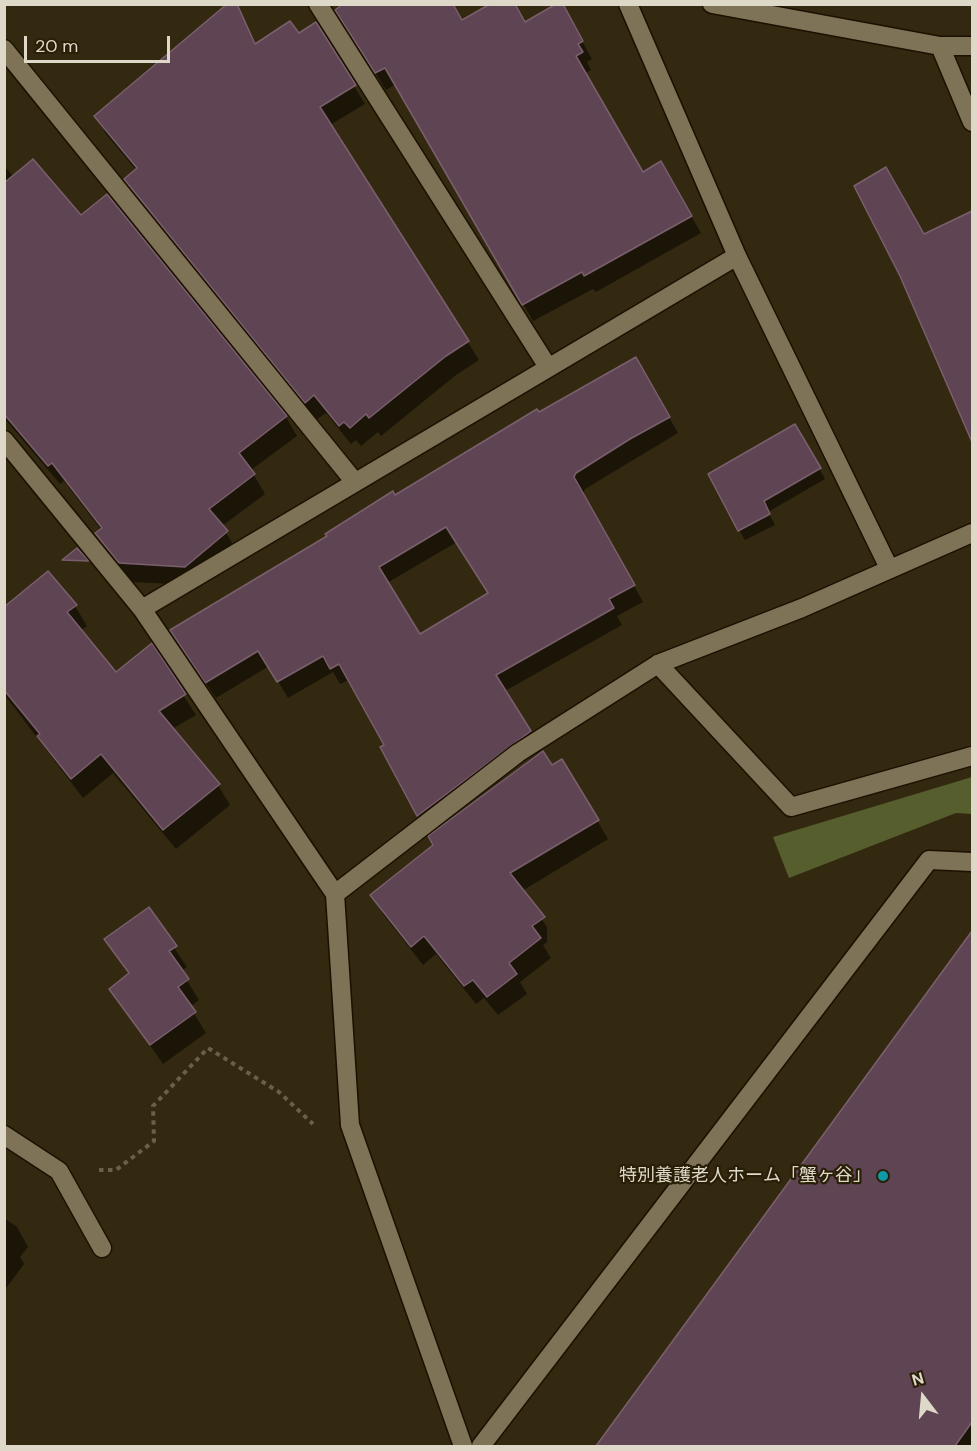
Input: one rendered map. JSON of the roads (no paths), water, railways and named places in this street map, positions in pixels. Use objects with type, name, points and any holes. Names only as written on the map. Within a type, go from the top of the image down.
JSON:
[{"type":"street","points":[[318,4],[548,367]]},
{"type":"street","points":[[628,4],[737,256],[889,568]]},
{"type":"street","points":[[712,4],[940,46],[972,46]]},
{"type":"street","points":[[940,46],[972,122]]},
{"type":"street","points":[[4,49],[354,481]]},
{"type":"street","points":[[142,609],[354,481],[737,256]]},
{"type":"street","points":[[4,440],[142,609],[335,894],[350,1125],[463,1446]]},
{"type":"street","points":[[335,894],[518,753],[658,664],[802,608],[972,533]]},
{"type":"street","points":[[658,664],[791,807],[972,756]]},
{"type":"street","points":[[481,1446],[929,860],[972,862]]},
{"type":"street","points":[[4,1135],[59,1171],[102,1248]]},
{"type":"place","name":"特別養護老人ホーム「蟹ヶ谷」","points":[[883,1176]]}]
